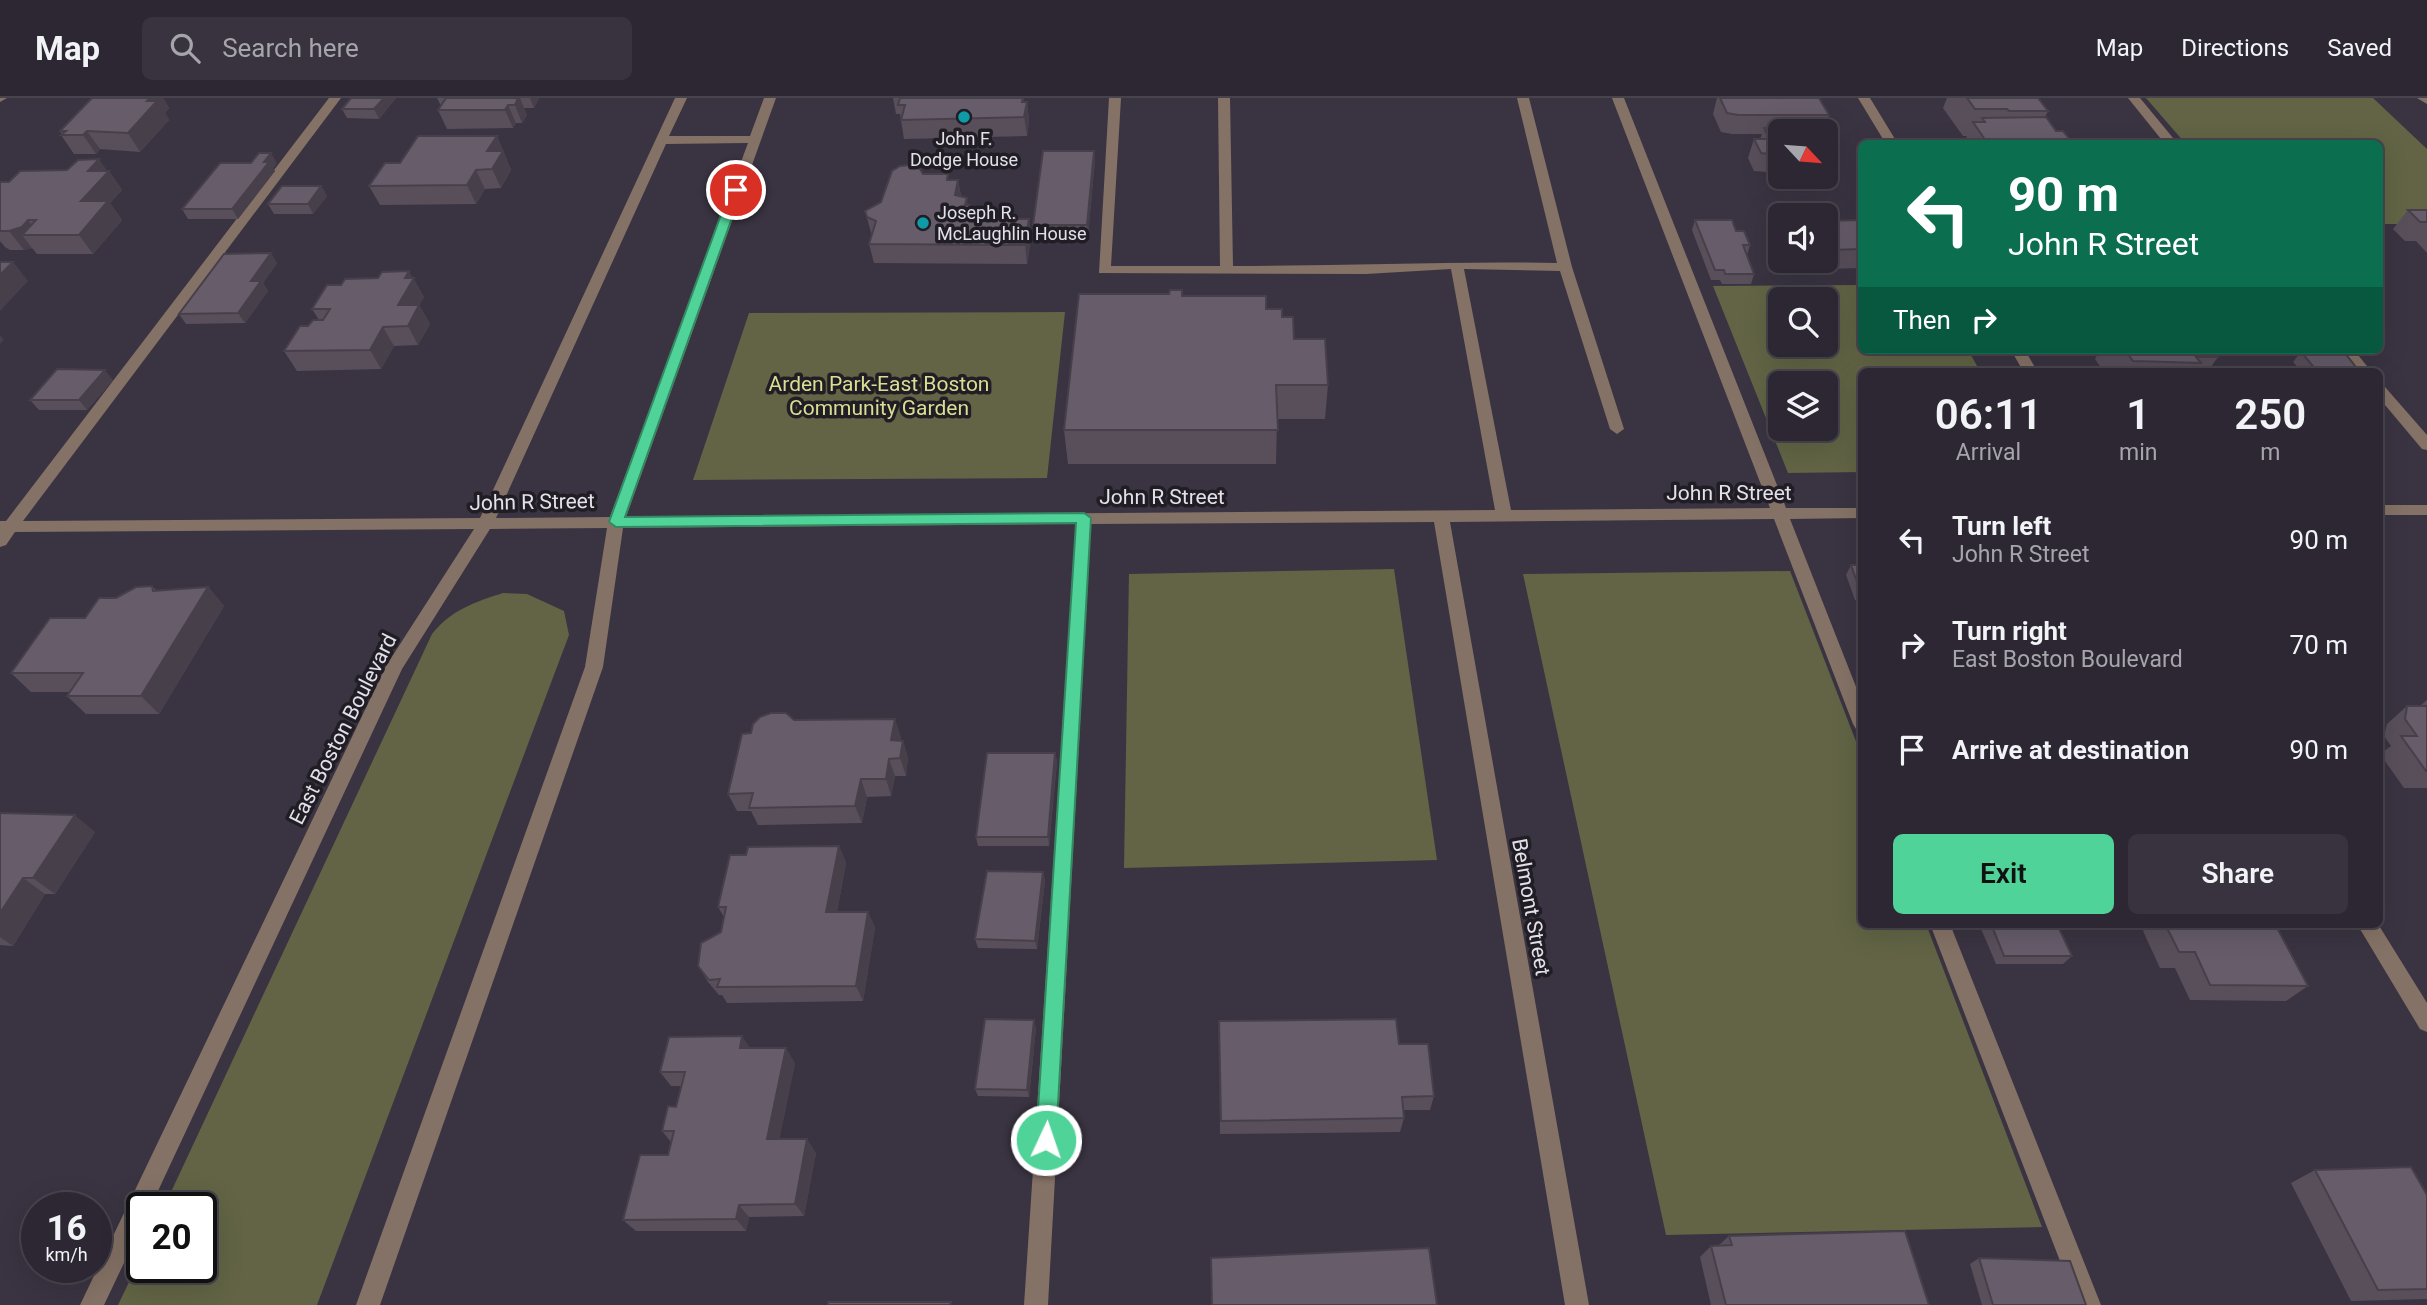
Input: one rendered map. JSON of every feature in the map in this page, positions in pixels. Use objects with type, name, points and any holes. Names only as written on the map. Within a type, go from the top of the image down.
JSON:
[{"type":"street","points":[[0,541],[6,526],[335,98]]},
{"type":"street","name":"East Boston Boulevard","points":[[92,1305],[395,666],[485,524],[681,98]]},
{"type":"street","points":[[368,1305],[594,667],[616,522],[770,98]]},
{"type":"street","points":[[1115,98],[1104,270],[1366,270],[1457,265],[1565,267]]},
{"type":"street","points":[[1224,98],[1227,270]]},
{"type":"street","points":[[1523,98],[1565,267],[1617,429]]},
{"type":"street","points":[[1618,98],[1858,714]]},
{"type":"street","points":[[1864,98],[1890,140]]},
{"type":"street","points":[[2134,98],[2169,140]]},
{"type":"street","points":[[663,140],[755,139]]},
{"type":"street","points":[[1457,265],[1504,515]]},
{"type":"street","points":[[2350,354],[2362,368]]},
{"type":"street","points":[[2383,394],[2427,445]]},
{"type":"street","points":[[2383,510],[2427,510]]},
{"type":"street","name":"John R Street","points":[[6,526],[1858,513]]},
{"type":"street","name":"Belmont Street","points":[[1441,516],[1577,1305]]},
{"type":"street","points":[[1036,1305],[1084,518]]},
{"type":"street","points":[[1942,928],[2089,1305]]},
{"type":"street","points":[[2369,928],[2427,1022]]},
{"type":"green space","points":[[2146,98],[2373,98],[2427,149],[2427,224],[2383,224],[2383,140],[2182,140]]},
{"type":"green space","points":[[1858,285],[1858,354],[1970,354],[1978,368],[1858,368],[1858,472],[1788,473],[1775,441],[1838,441],[1838,371],[1768,371],[1768,423],[1713,286]]},
{"type":"green space","name":"Arden Park-East Boston Community Garden","points":[[1065,312],[1047,478],[693,480],[749,313]]},
{"type":"green space","points":[[1394,569],[1437,860],[1124,868],[1129,574]]},
{"type":"green space","points":[[1790,571],[1858,747],[1858,928],[1928,928],[2042,1227],[1666,1235],[1523,574]]},
{"type":"green space","points":[[503,593],[527,594],[564,611],[569,635],[317,1305],[118,1305],[129,1283],[217,1283],[217,1192],[171,1192],[432,634],[455,613]]},
{"type":"building","points":[[92,98],[150,98],[147,101],[157,101],[128,133],[87,131],[83,135],[61,135],[66,131],[60,131]]},
{"type":"building","points":[[351,98],[384,98],[374,109],[342,109]]},
{"type":"building","points":[[446,98],[518,98],[515,105],[508,105],[505,110],[438,110]]},
{"type":"building","points":[[900,98],[1023,98],[1022,102],[1027,102],[1024,117],[901,120],[905,105],[898,105]]},
{"type":"building","points":[[1720,98],[1819,98],[1829,115],[1738,115],[1727,113]]},
{"type":"building","points":[[1967,98],[2038,98],[2048,111],[1975,109]]},
{"type":"building","points":[[2046,117],[2056,131],[2063,131],[2070,140],[1985,140],[1973,122],[1985,122],[1982,118]]},
{"type":"building","points":[[418,136],[497,136],[487,151],[503,151],[492,169],[476,170],[467,185],[369,186],[385,163],[400,163]]},
{"type":"building","points":[[1754,139],[1768,139],[1768,154],[1761,153]]},
{"type":"building","points":[[1043,151],[1094,151],[1087,225],[1033,225]]},
{"type":"building","points":[[259,153],[271,153],[264,162],[269,162],[232,209],[182,209],[220,163],[251,163]]},
{"type":"building","points":[[99,159],[88,171],[109,171],[81,201],[108,201],[79,235],[22,235],[36,220],[28,220],[22,227],[9,231],[0,231],[0,182],[9,182],[20,171],[67,170],[78,160]]},
{"type":"building","name":"Joseph R. McLaughlin House","points":[[911,165],[920,169],[923,174],[948,174],[947,180],[958,180],[955,195],[967,198],[965,205],[970,205],[968,216],[985,216],[985,219],[1029,219],[1025,245],[869,244],[876,221],[867,217],[865,211],[881,202],[892,171],[900,166]]},
{"type":"building","points":[[282,186],[321,186],[308,204],[268,204]]},
{"type":"building","points":[[2408,210],[2427,210],[2427,222],[2420,222]]},
{"type":"building","points":[[1695,220],[1732,220],[1736,231],[1744,231],[1750,245],[1743,245],[1754,274],[1725,274],[1724,270],[1715,270]]},
{"type":"building","points":[[1858,220],[1858,249],[1838,250],[1838,221]]},
{"type":"building","points":[[271,253],[251,281],[261,281],[238,313],[179,314],[224,254]]},
{"type":"building","points":[[0,262],[13,262],[0,275]]},
{"type":"building","points":[[409,271],[405,278],[414,278],[398,305],[419,305],[408,326],[383,327],[370,350],[284,351],[300,326],[308,326],[313,320],[323,320],[330,309],[312,309],[327,285],[341,285],[345,279],[378,278],[382,272]]},
{"type":"building","points":[[1170,290],[1182,290],[1182,296],[1266,296],[1266,309],[1282,309],[1282,317],[1293,317],[1294,339],[1325,339],[1328,385],[1276,385],[1278,430],[1064,430],[1079,294],[1169,294]]},
{"type":"building","points":[[2128,354],[2216,354],[2218,357],[2196,357],[2201,363],[2133,361]]},
{"type":"building","points":[[2303,354],[2346,354],[2357,368],[2314,368]]},
{"type":"building","points":[[57,369],[105,370],[79,400],[30,400]]},
{"type":"building","points":[[1851,565],[1858,565],[1858,584]]},
{"type":"building","points":[[152,586],[153,591],[208,587],[141,696],[67,696],[83,673],[11,673],[50,618],[85,618],[99,598],[116,598],[136,587]]},
{"type":"building","points":[[2407,706],[2427,706],[2427,771],[2401,736],[2417,736],[2405,719]]},
{"type":"building","points":[[771,713],[786,713],[794,720],[895,719],[891,740],[903,741],[900,758],[889,759],[886,779],[861,779],[855,806],[749,808],[753,793],[728,794],[742,734],[751,733],[753,724],[760,717]]},
{"type":"building","points":[[987,753],[1055,753],[1048,837],[976,837]]},
{"type":"building","points":[[0,813],[75,815],[33,878],[23,878],[0,913]]},
{"type":"building","points":[[839,846],[826,912],[868,912],[856,986],[717,987],[720,979],[709,980],[698,966],[701,943],[721,932],[726,907],[718,907],[730,855],[746,855],[748,847]]},
{"type":"building","points":[[987,871],[1043,872],[1035,941],[975,939]]},
{"type":"building","points":[[1993,928],[2059,928],[2072,956],[2004,956]]},
{"type":"building","points":[[2167,928],[2277,928],[2308,986],[2210,985],[2195,952],[2179,952]]},
{"type":"building","points":[[985,1019],[1034,1020],[1027,1090],[975,1089]]},
{"type":"building","points":[[1396,1019],[1399,1044],[1428,1044],[1434,1096],[1402,1097],[1404,1118],[1221,1121],[1219,1021]]},
{"type":"building","points":[[742,1036],[740,1048],[786,1048],[767,1139],[807,1139],[795,1204],[739,1205],[736,1219],[623,1220],[640,1155],[668,1155],[674,1131],[662,1131],[668,1106],[676,1107],[685,1072],[660,1072],[669,1037]]},
{"type":"building","points":[[2411,1167],[2427,1195],[2427,1289],[2378,1290],[2315,1170]]},
{"type":"building","points":[[1905,1231],[1929,1305],[1726,1305],[1711,1246],[1732,1245],[1729,1236]]},
{"type":"building","points":[[1429,1248],[1437,1305],[1212,1305],[1211,1258]]},
{"type":"building","points":[[1979,1258],[2070,1261],[2086,1305],[1993,1305]]},
{"type":"building","points":[[828,1302],[951,1302],[950,1305],[828,1305]]},
{"type":"place","name":"John F. Dodge House","points":[[964,117]]},
{"type":"place","name":"Joseph R. McLaughlin House","points":[[923,223]]},
{"type":"route","points":[[736,190],[616,522],[1084,518],[1046,1140]]}]
